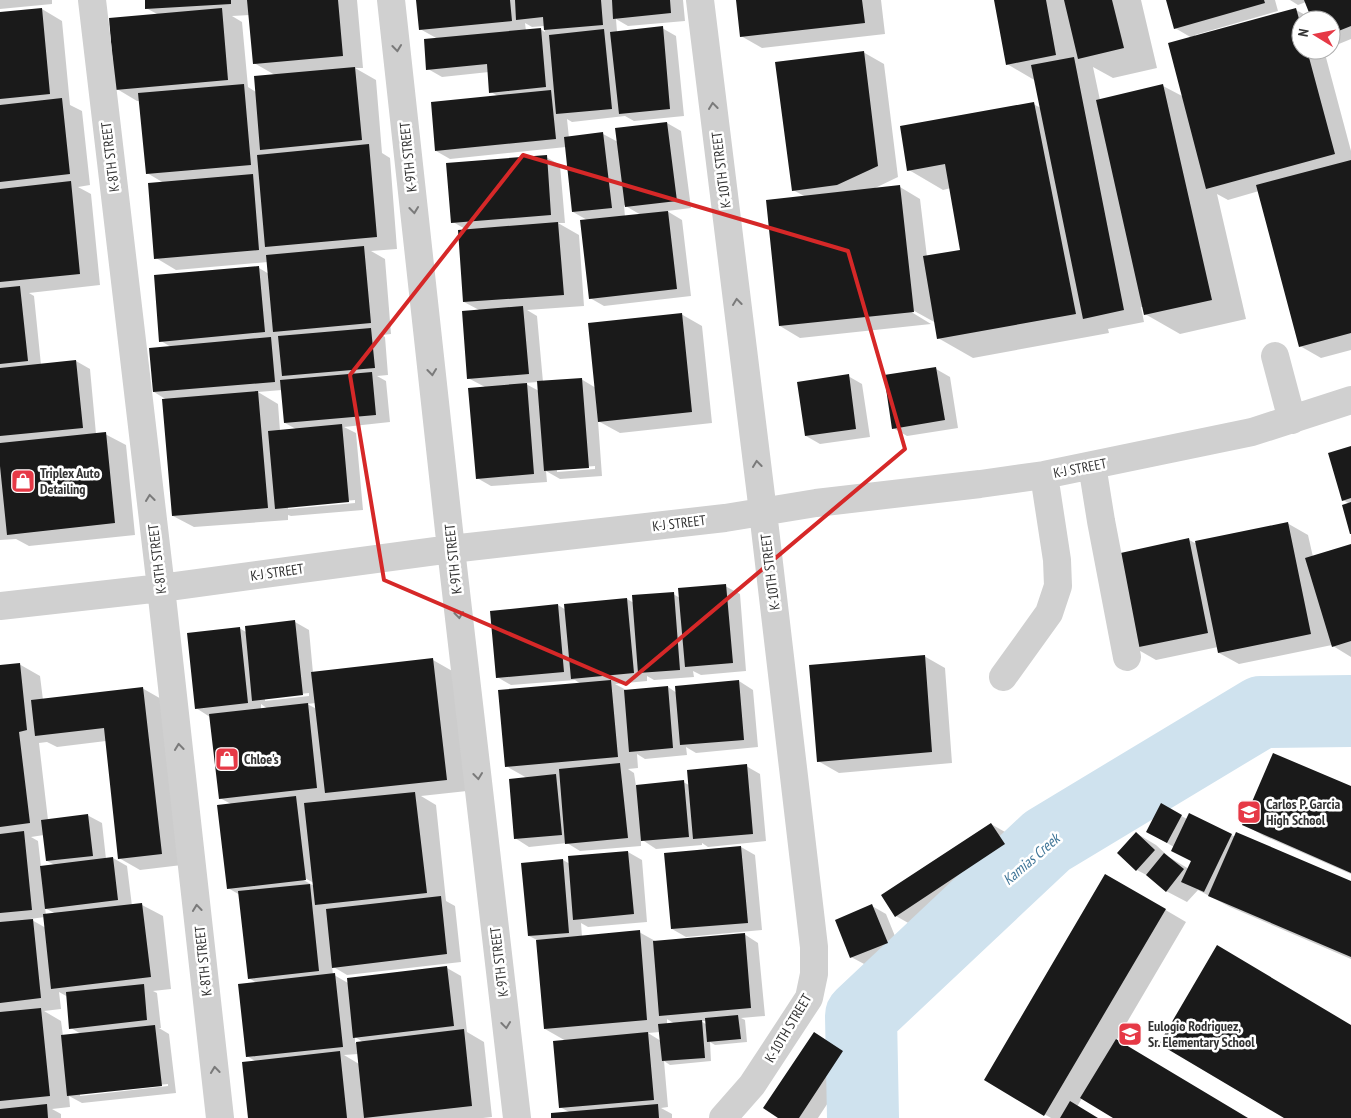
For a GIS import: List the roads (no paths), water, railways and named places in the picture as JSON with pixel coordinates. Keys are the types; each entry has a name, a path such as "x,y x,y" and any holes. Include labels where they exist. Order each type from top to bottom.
{"street":[{"name":"K-8TH STREET","path":"92,0 161,588 220,1118"},
{"name":"K-9TH STREET","path":"391,0 451,549 517,1118"},
{"name":"K-10TH STREET","path":"700,0 814,947 814,974 809,998 752,1085 723,1118"},
{"path":"1275,356 1292,420"},
{"name":"K-J STREET","path":"0,606 161,588 451,549 725,518 816,504 1044,475 1252,432 1351,400"},
{"path":"1092,465 1127,657"},
{"path":"1003,677 1049,613 1058,586 1057,560 1044,475"}],"waterway":[{"name":"Kamias Creek","path":"863,1118 861,1016 1047,841 1261,712 1351,711"}],"place":[{"name":"Triplex Auto Detailing","path":"23,481"},
{"name":"Chloe's","path":"227,759"},
{"name":"Carlos P. Garcia High School","path":"1249,812"},
{"name":"Eulogio Rodriguez, Sr. Elementary School","path":"1130,1034"}]}
